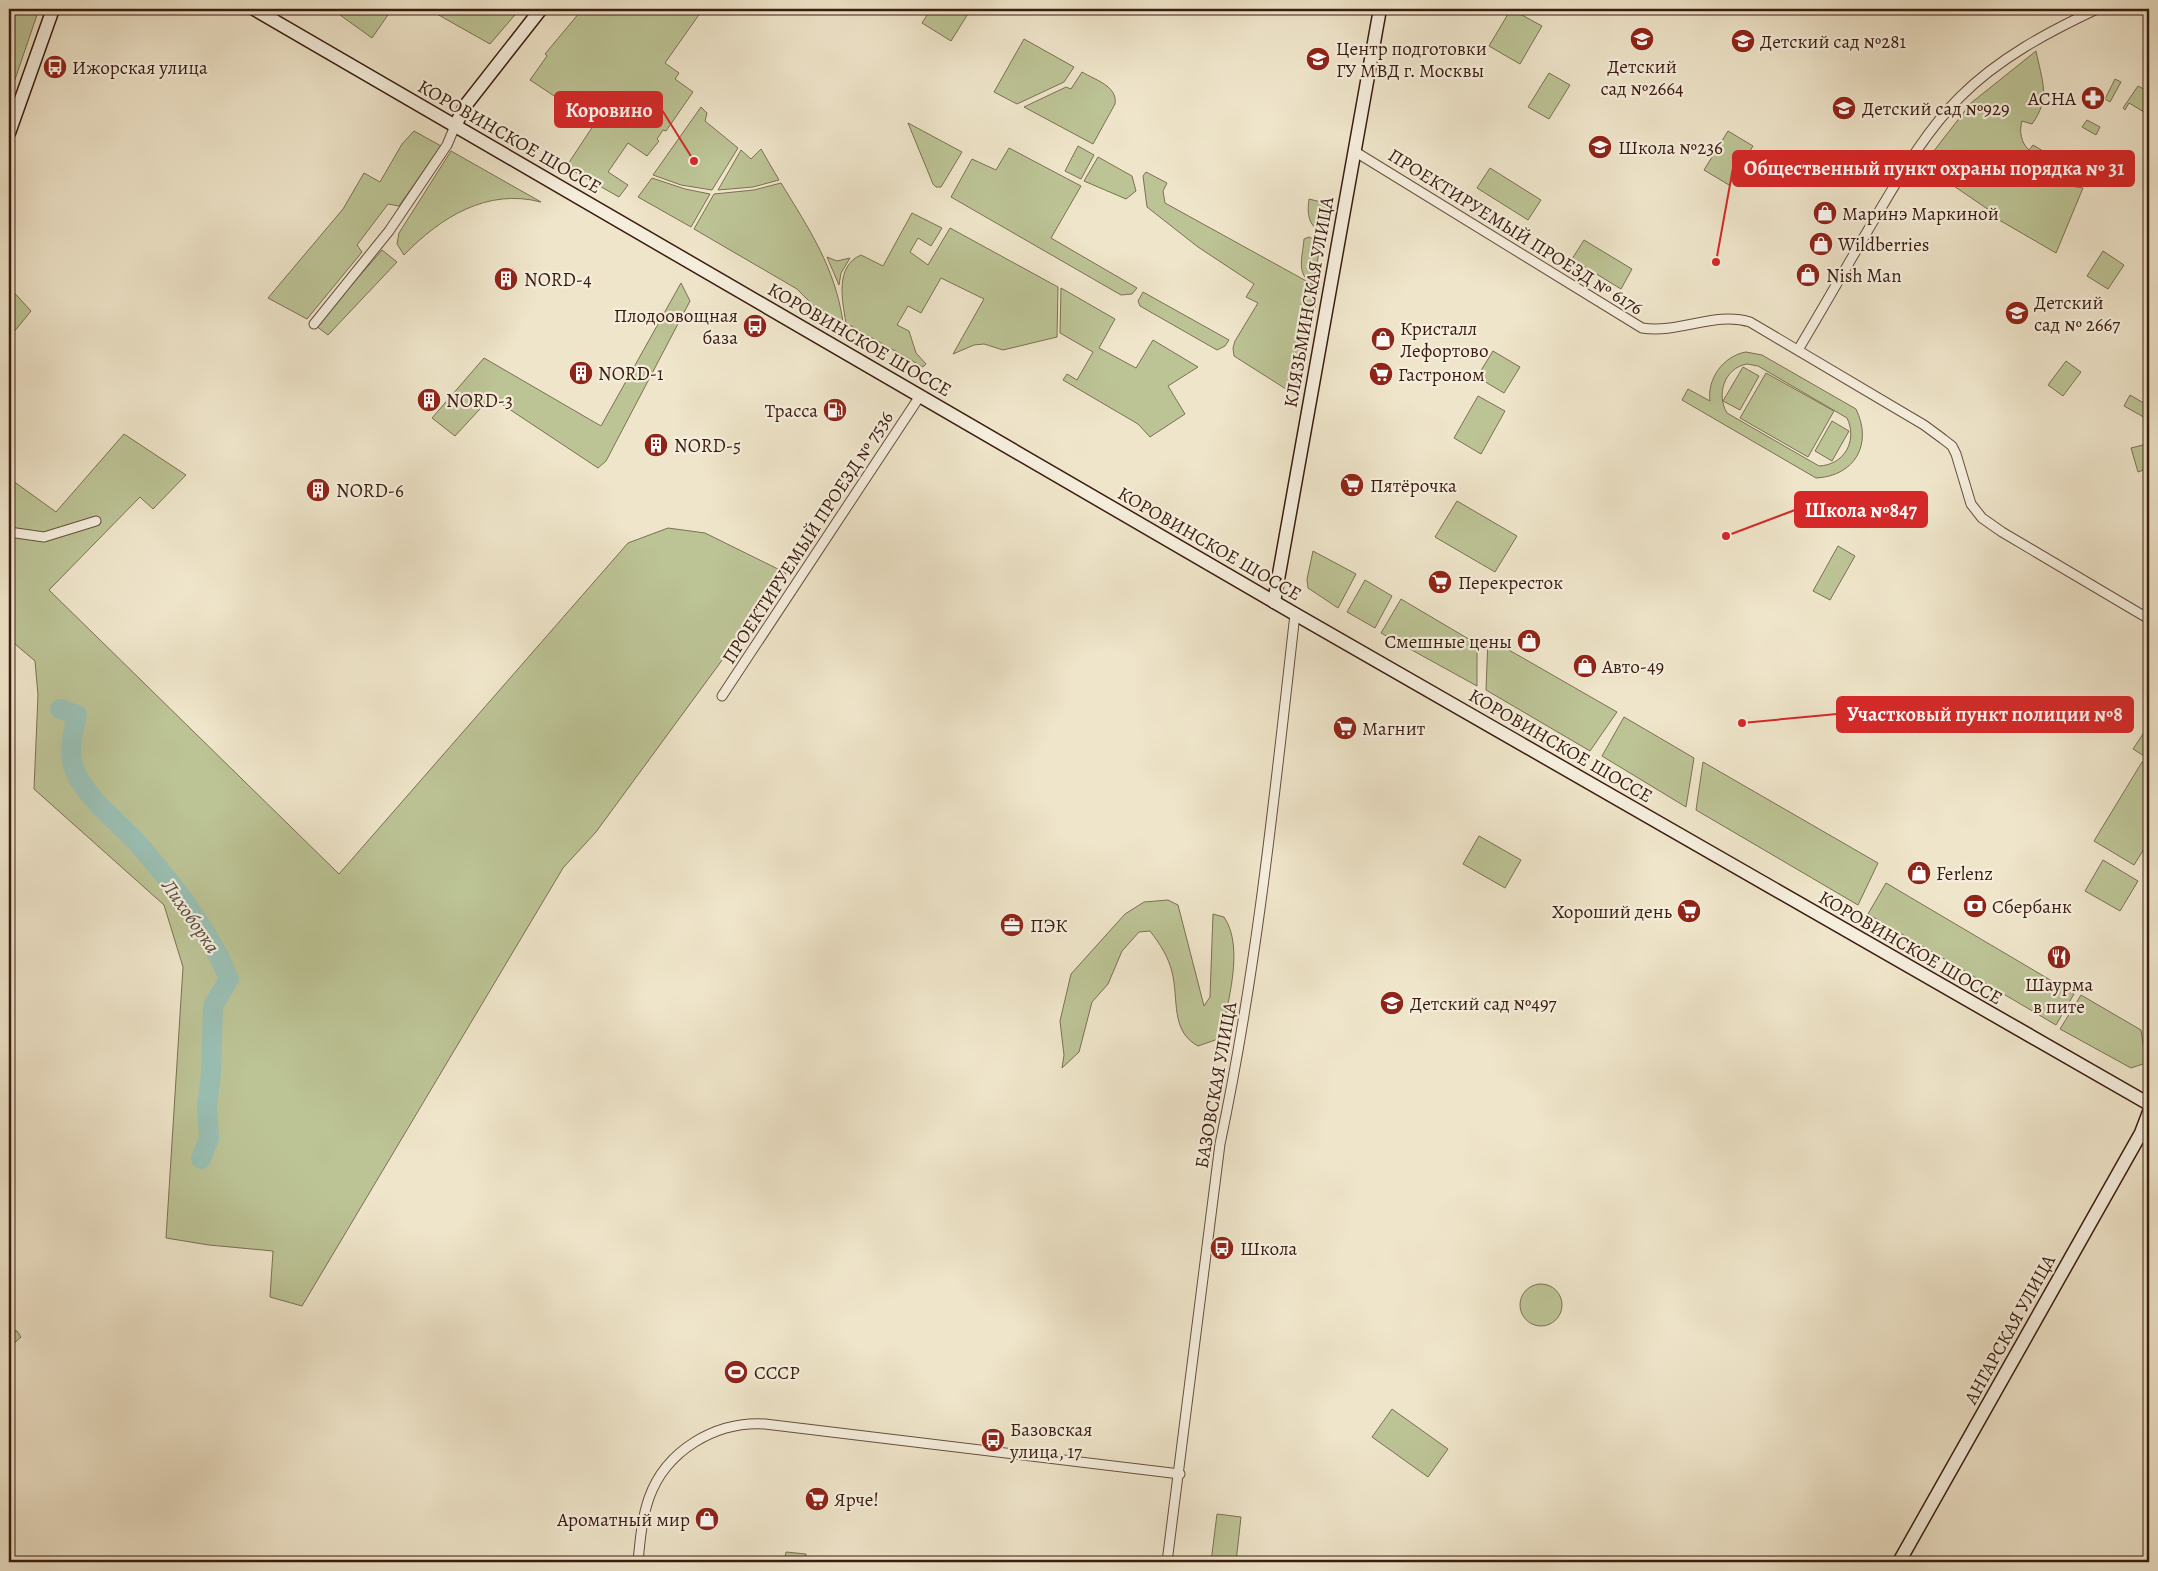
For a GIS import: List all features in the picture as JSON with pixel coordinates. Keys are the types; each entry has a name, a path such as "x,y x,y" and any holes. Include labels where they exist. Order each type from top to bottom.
{"main road":[{"path":"9,133 53,9"},
{"name":"КОРОВИНСКОЕ ШОССЕ","path":"254,9 1274,602 2149,1104"},
{"path":"456,126 465,106 541,9"},
{"name":"КЛЯЗЬМИНСКАЯ УЛИЦА","path":"1274,602 1380,9"},
{"name":"АНГАРСКАЯ УЛИЦА","path":"1899,1562 2141,1132 2149,1112"}],"street":[{"path":"1798,350 1905,167 1942,117 1975,83 2014,54 2064,25 2097,9"},
{"path":"314,324 389,231 446,145 456,126"},
{"name":"ПРОЕКТИРУЕМЫЙ ПРОЕЗД № 6176","path":"1354,151 1642,328 1669,330 1731,318 1741,319 1750,322 1798,350 1924,425 1952,446 1971,504 1982,518 2002,532 2149,619"},
{"name":"ПРОЕКТИРУЕМЫЙ ПРОЕЗД № 7536","path":"722,696 920,396"},
{"path":"9,532 44,537 96,521"},
{"name":"БАЗОВСКАЯ УЛИЦА","path":"1167,1562 1180,1474 1220,1144 1235,1075 1258,924 1295,614"},
{"path":"638,1562 642,1522 657,1480 670,1463 690,1444 712,1432 733,1426 765,1424 1180,1474"}],"green space":[{"path":"9,9 39,9 9,97"},
{"path":"342,9 392,9 372,38 340,15"},
{"path":"428,9 520,9 490,44"},
{"path":"576,9 703,9 665,63 679,73 675,79 693,92 666,131 663,130 657,139 659,141 647,156 628,143 608,172 628,185 619,197 566,167 595,123 530,80 547,56 545,54 580,12"},
{"path":"931,9 971,9 951,41 922,23"},
{"path":"1511,9 1542,26 1520,64 1489,46"},
{"path":"1024,39 1074,67 1064,82 1017,104 994,92"},
{"path":"2036,51 2042,80 2043,97 2038,115 2032,124 2022,121 2022,140 2029,150 2033,145 2043,151 2052,151 2057,184 2083,188 2056,253 1994,217 1989,210 1923,165 1971,103"},
{"path":"1082,72 1104,84 1113,93 1115,98 1115,104 1093,144 1024,107 1066,87 1071,89"},
{"path":"1549,73 1570,85 1549,119 1528,107"},
{"path":"2115,79 2121,82 2110,102 2105,99"},
{"path":"2138,86 2149,92 2149,115 2129,103 2125,110 2123,108"},
{"path":"701,107 707,113 705,121 738,148 712,190 681,185 653,175"},
{"path":"2087,120 2100,127 2096,135 2082,127"},
{"path":"908,123 962,152 941,187 936,187 933,184"},
{"path":"414,131 441,146 399,206 388,204 357,245 362,252 307,319 268,298 343,209 364,173 380,182 402,144"},
{"path":"1728,131 1753,146 1729,185 1704,170"},
{"path":"1078,146 1094,155 1081,179 1065,171"},
{"path":"1009,148 1081,186 1051,238 1137,288 1132,294 1121,295 951,197 972,159 996,170"},
{"path":"761,149 779,180 753,187 718,190 741,150 751,159"},
{"path":"451,151 541,202 502,199 466,209 433,229 404,255 397,244 399,233"},
{"path":"1098,157 1132,176 1136,191 1126,199 1084,181"},
{"path":"1490,168 1541,200 1528,220 1477,188"},
{"path":"1146,172 1167,183 1163,191 1165,203 1319,288 1297,396 1234,356 1233,348 1235,341 1258,303 1246,297 1254,284 1198,247 1147,207 1143,176"},
{"path":"652,178 685,189 710,194 691,227 638,197"},
{"path":"781,183 811,233 827,266 834,284 843,322 813,305 797,289 694,229 714,194 754,190"},
{"path":"1309,199 1329,204 1323,233 1311,223 1308,210"},
{"path":"912,213 942,228 931,246 918,238 910,252 928,265 950,228 1058,287 1057,337 1003,350 984,344 974,345 953,354 984,299 941,278 921,313 908,306 897,325 909,331 916,353 926,364 923,367 846,323 842,284 847,267 861,255 883,266"},
{"path":"1309,237 1321,243 1313,283 1307,280 1301,264 1304,239"},
{"path":"1584,240 1632,269 1621,289 1572,259"},
{"path":"382,250 397,262 328,335 316,326"},
{"path":"2103,251 2124,265 2108,289 2087,276"},
{"path":"827,257 837,261 850,258 841,273 839,285"},
{"path":"681,283 690,301 606,461 598,468 491,397 455,436 432,418 484,358 601,426"},
{"path":"9,287 31,311 9,338"},
{"path":"1061,288 1115,319 1099,348 1136,368 1153,340 1198,367 1168,386 1185,414 1150,437 1138,424 1063,380 1067,374 1077,380 1093,352 1060,333"},
{"path":"1143,292 1229,340 1225,346 1217,350 1140,306 1138,301"},
{"path":"1493,351 1520,367 1504,393 1477,377"},
{"path":"1746,352 1762,355 1856,409 1861,422 1861,446 1857,456 1850,465 1830,476 1816,478 1682,400 1688,389 1710,401 1711,385 1718,370 1730,358","holes":["1747,364 1758,366 1847,418 1851,435 1850,443 1842,456 1828,465 1819,466 1727,413 1722,398 1724,383 1733,371 1739,367"]},
{"path":"2066,361 2081,372 2063,396 2048,385"},
{"path":"1743,367 1759,376 1740,410 1723,401"},
{"path":"1766,373 1834,411 1808,457 1740,418"},
{"path":"2130,395 2149,406 2149,420 2124,406"},
{"path":"1478,396 1505,411 1481,454 1454,438"},
{"path":"1832,421 1849,431 1832,461 1815,451"},
{"path":"124,434 186,475 153,509 140,497 49,590 339,874 628,543 668,528 705,533 786,573 596,832 563,868 302,1306 270,1297 273,1251 209,1245 166,1238 183,967 164,905 34,789 38,695 35,661 15,644 9,650 9,478 56,512"},
{"path":"2143,445 2149,450 2149,468 2138,472 2131,448"},
{"path":"1457,501 1517,536 1495,572 1435,537"},
{"path":"1838,546 1855,556 1830,600 1813,591"},
{"path":"1313,551 1356,574 1338,608 1308,588 1307,579"},
{"path":"1365,580 1392,596 1375,628 1347,612"},
{"path":"1401,599 1477,644 1477,686 1381,633"},
{"path":"1488,638 1617,712 1590,751 1486,690"},
{"path":"1624,717 1694,758 1686,807 1602,756"},
{"path":"2145,731 2149,734 2149,759 2133,749"},
{"path":"1703,762 1878,863 1858,905 1696,810"},
{"path":"2142,762 2149,766 2149,841 2134,865 2094,841"},
{"path":"1479,836 1521,860 1505,888 1463,864"},
{"path":"2103,860 2138,881 2120,911 2085,891"},
{"path":"1886,883 2074,994 2056,1025 1868,914"},
{"path":"1168,900 1178,905 1204,1006 1210,997 1213,914 1224,917 1230,930 1233,944 1233,976 1221,1038 1198,1046 1189,1040 1179,1023 1174,982 1168,961 1150,931 1139,932 1122,951 1108,984 1092,1002 1079,1052 1062,1068 1064,1055 1060,1021 1071,974 1125,914 1144,902"},
{"path":"2081,995 2141,1030 2146,1063 2131,1068 2060,1029"},
{"path":"1541,1284 1556,1290 1562,1305 1556,1320 1541,1326 1526,1320 1520,1305 1526,1290"},
{"path":"9,1330 17,1331 21,1337 9,1348"},
{"path":"1392,1409 1448,1449 1428,1477 1372,1437"},
{"path":"1217,1514 1241,1517 1236,1562 1211,1562"},
{"path":"786,1552 806,1554 805,1562 784,1562"}],"waterway":[{"name":"Лихоборка","path":"60,709 77,715 71,757 81,782 96,802 132,837 178,892 202,926 229,979 213,1006 211,1074 207,1106 209,1138 201,1159"}],"place":[{"name":"Детский сад №2664","path":"1642,39"},
{"name":"Детский сад №281","path":"1743,41"},
{"name":"Центр подготовки ГУ МВД г. Москвы","path":"1318,59"},
{"name":"Ижорская улица","path":"55,67"},
{"name":"АСНА","path":"2093,98"},
{"name":"Детский сад №929","path":"1844,108"},
{"name":"Школа №236","path":"1600,147"},
{"name":"Коровино","path":"694,161"},
{"name":"Маринэ Маркиной","path":"1825,213"},
{"name":"Wildberries","path":"1821,244"},
{"name":"Общественный пункт охраны порядка № 31","path":"1716,262"},
{"name":"Nish Man","path":"1808,275"},
{"name":"NORD-4","path":"506,279"},
{"name":"Детский сад № 2667","path":"2017,313"},
{"name":"Плодоовощная база","path":"755,326"},
{"name":"Кристалл Лефортово","path":"1383,339"},
{"name":"NORD-1","path":"581,373"},
{"name":"Гастроном","path":"1381,374"},
{"name":"NORD-3","path":"429,400"},
{"name":"Трасса","path":"835,410"},
{"name":"NORD-5","path":"656,445"},
{"name":"Пятёрочка","path":"1352,485"},
{"name":"NORD-6","path":"318,490"},
{"name":"Школа №847","path":"1726,536"},
{"name":"Перекресток","path":"1440,582"},
{"name":"Смешные цены","path":"1529,641"},
{"name":"Авто-49","path":"1585,666"},
{"name":"Участковый пункт полиции №8","path":"1742,723"},
{"name":"Магнит","path":"1345,728"},
{"name":"Ferlenz","path":"1919,873"},
{"name":"Сбербанк","path":"1975,906"},
{"name":"Хороший день","path":"1689,911"},
{"name":"ПЭК","path":"1012,925"},
{"name":"Шаурма в пите","path":"2059,957"},
{"name":"Детский сад №497","path":"1392,1003"},
{"name":"Школа","path":"1222,1248"},
{"name":"СССР","path":"736,1372"},
{"name":"Базовская улица, 17","path":"993,1440"},
{"name":"Ярче!","path":"817,1499"},
{"name":"Ароматный мир","path":"707,1519"}]}
